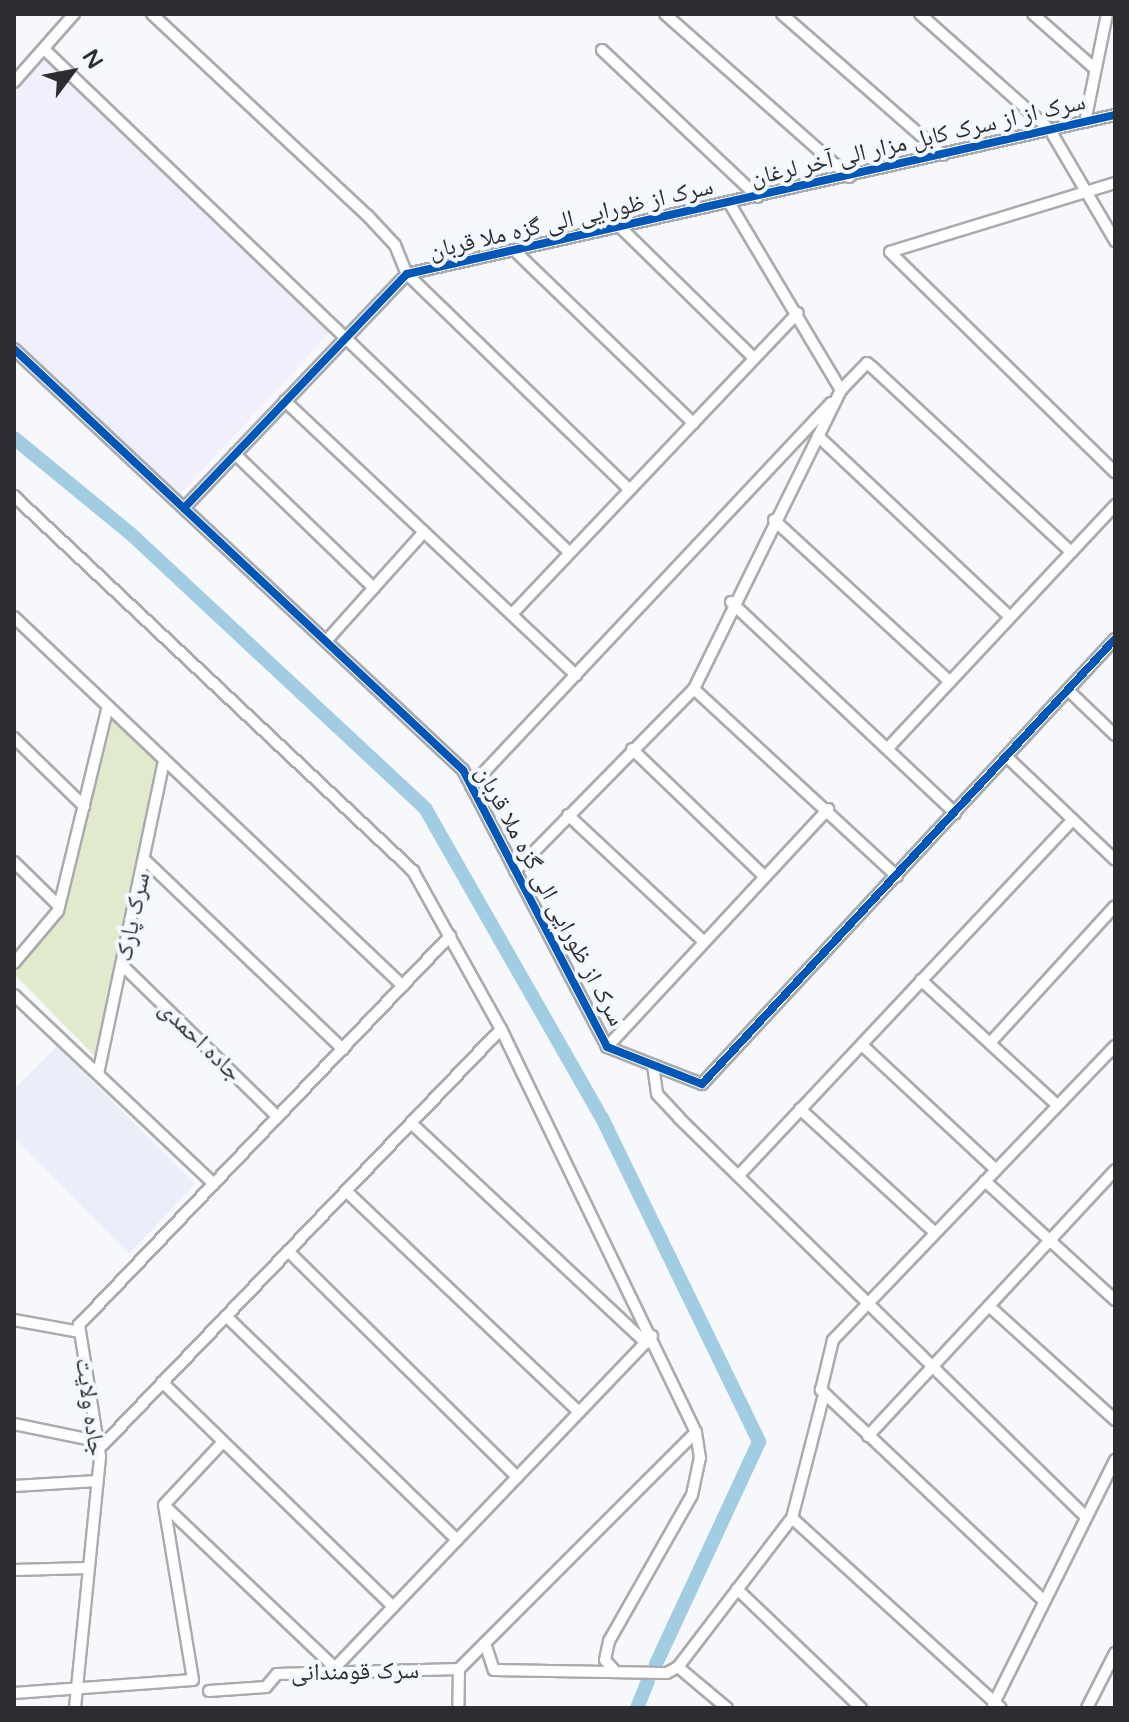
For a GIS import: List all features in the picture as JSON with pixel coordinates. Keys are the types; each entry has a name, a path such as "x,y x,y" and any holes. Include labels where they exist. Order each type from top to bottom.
{"street":[{"path":"14,82 74,14"},
{"path":"152,14 367,215 395,245 407,274 630,490"},
{"path":"665,14 849,177"},
{"path":"782,14 943,155"},
{"path":"920,14 1050,130 1115,241"},
{"path":"1033,14 1093,67"},
{"path":"1085,122 1093,67 1107,14"},
{"path":"44,49 570,553"},
{"path":"602,50 758,197"},
{"name":"سرک از از سرک کابل مزار الی آخر لرغان","path":"730,204 1115,115"},
{"path":"1115,183 1086,189 893,250 890,257 1115,472"},
{"name":"سرک از ظورایی الی گزه ملا قربان","path":"184,508 407,274 730,204 798,313 839,393"},
{"path":"619,226 754,358"},
{"path":"515,251 693,423"},
{"path":"512,614 798,313"},
{"name":"سرک از ظورایی الی گزه ملا قربان","path":"14,349 327,640 471,786 607,1047 702,1084 1115,639"},
{"path":"471,786 867,363 1071,552"},
{"path":"515,871 694,689 731,602 839,393"},
{"path":"285,401 576,675"},
{"path":"818,436 1010,617"},
{"path":"235,454 374,588"},
{"path":"14,496 413,871 501,1029 696,1432 700,1458 692,1495 609,1641 605,1660 614,1670"},
{"path":"888,748 1115,505"},
{"path":"774,520 950,682"},
{"path":"327,640 424,532"},
{"path":"731,602 955,813"},
{"path":"14,617 403,986"},
{"path":"694,689 828,809 897,876"},
{"path":"1068,690 1115,735"},
{"path":"14,963 59,906 108,706"},
{"path":"14,738 84,806"},
{"path":"632,749 764,876"},
{"path":"1007,757 1115,860"},
{"name":"سرک پارک","path":"98,1074 164,760"},
{"path":"607,1047 828,809"},
{"path":"568,815 704,942"},
{"path":"740,1174 1073,820"},
{"path":"145,860 343,1049"},
{"path":"14,862 59,906"},
{"path":"990,1043 1115,906"},
{"name":"جاده ولایت","path":"75,1708 98,1445 80,1332 277,1116 450,936"},
{"name":"جاده احمدی","path":"122,965 277,1116"},
{"path":"921,980 1056,1104"},
{"path":"14,995 214,1184"},
{"path":"14,1424 98,1445 501,1029"},
{"path":"862,1045 996,1170"},
{"path":"678,1667 792,1518 823,1398 833,1340 1110,1048 1115,1059"},
{"path":"653,1065 657,1094 868,1303 928,1369 1085,1516"},
{"path":"800,1109 934,1232"},
{"path":"411,1123 649,1339"},
{"path":"868,1436 1050,1240 1111,1182 1115,1170"},
{"path":"985,1181 1115,1300"},
{"path":"346,1191 579,1412"},
{"path":"288,1251 517,1477"},
{"path":"989,1306 1115,1420"},
{"path":"226,1316 457,1540"},
{"path":"14,1320 80,1332"},
{"path":"164,1505 331,1671 649,1339"},
{"path":"162,1382 393,1607"},
{"path":"823,1398 868,1436 1043,1600"},
{"path":"458,1708 459,1669 696,1432"},
{"path":"164,1505 223,1442"},
{"path":"792,1518 996,1706 1043,1600 1115,1460"},
{"path":"14,1486 97,1481"},
{"path":"14,1693 77,1684 193,1680 164,1505"},
{"path":"14,1570 88,1568"},
{"path":"737,1589 861,1708"},
{"path":"485,1643 494,1670 678,1667 727,1708"},
{"path":"1087,1708 1115,1653"},
{"name":"سرک قومندانی","path":"209,1691 266,1687 277,1674 459,1669"}],"shaded area":[{"path":"44,60 333,329 180,494 14,340 14,94"},
{"path":"57,1046 195,1184 129,1254 14,1137 14,1089"}],"green space":[{"path":"110,715 160,759 95,1056 14,974 61,915"}],"waterway":[{"path":"14,438 131,534 425,808 602,1118 759,1442 656,1664"},
{"path":"637,1708 648,1681"}],"cycle path":[{"path":"184,508 407,274 1115,115"},
{"path":"14,349 463,770 607,1047 702,1084 1115,639"}]}
